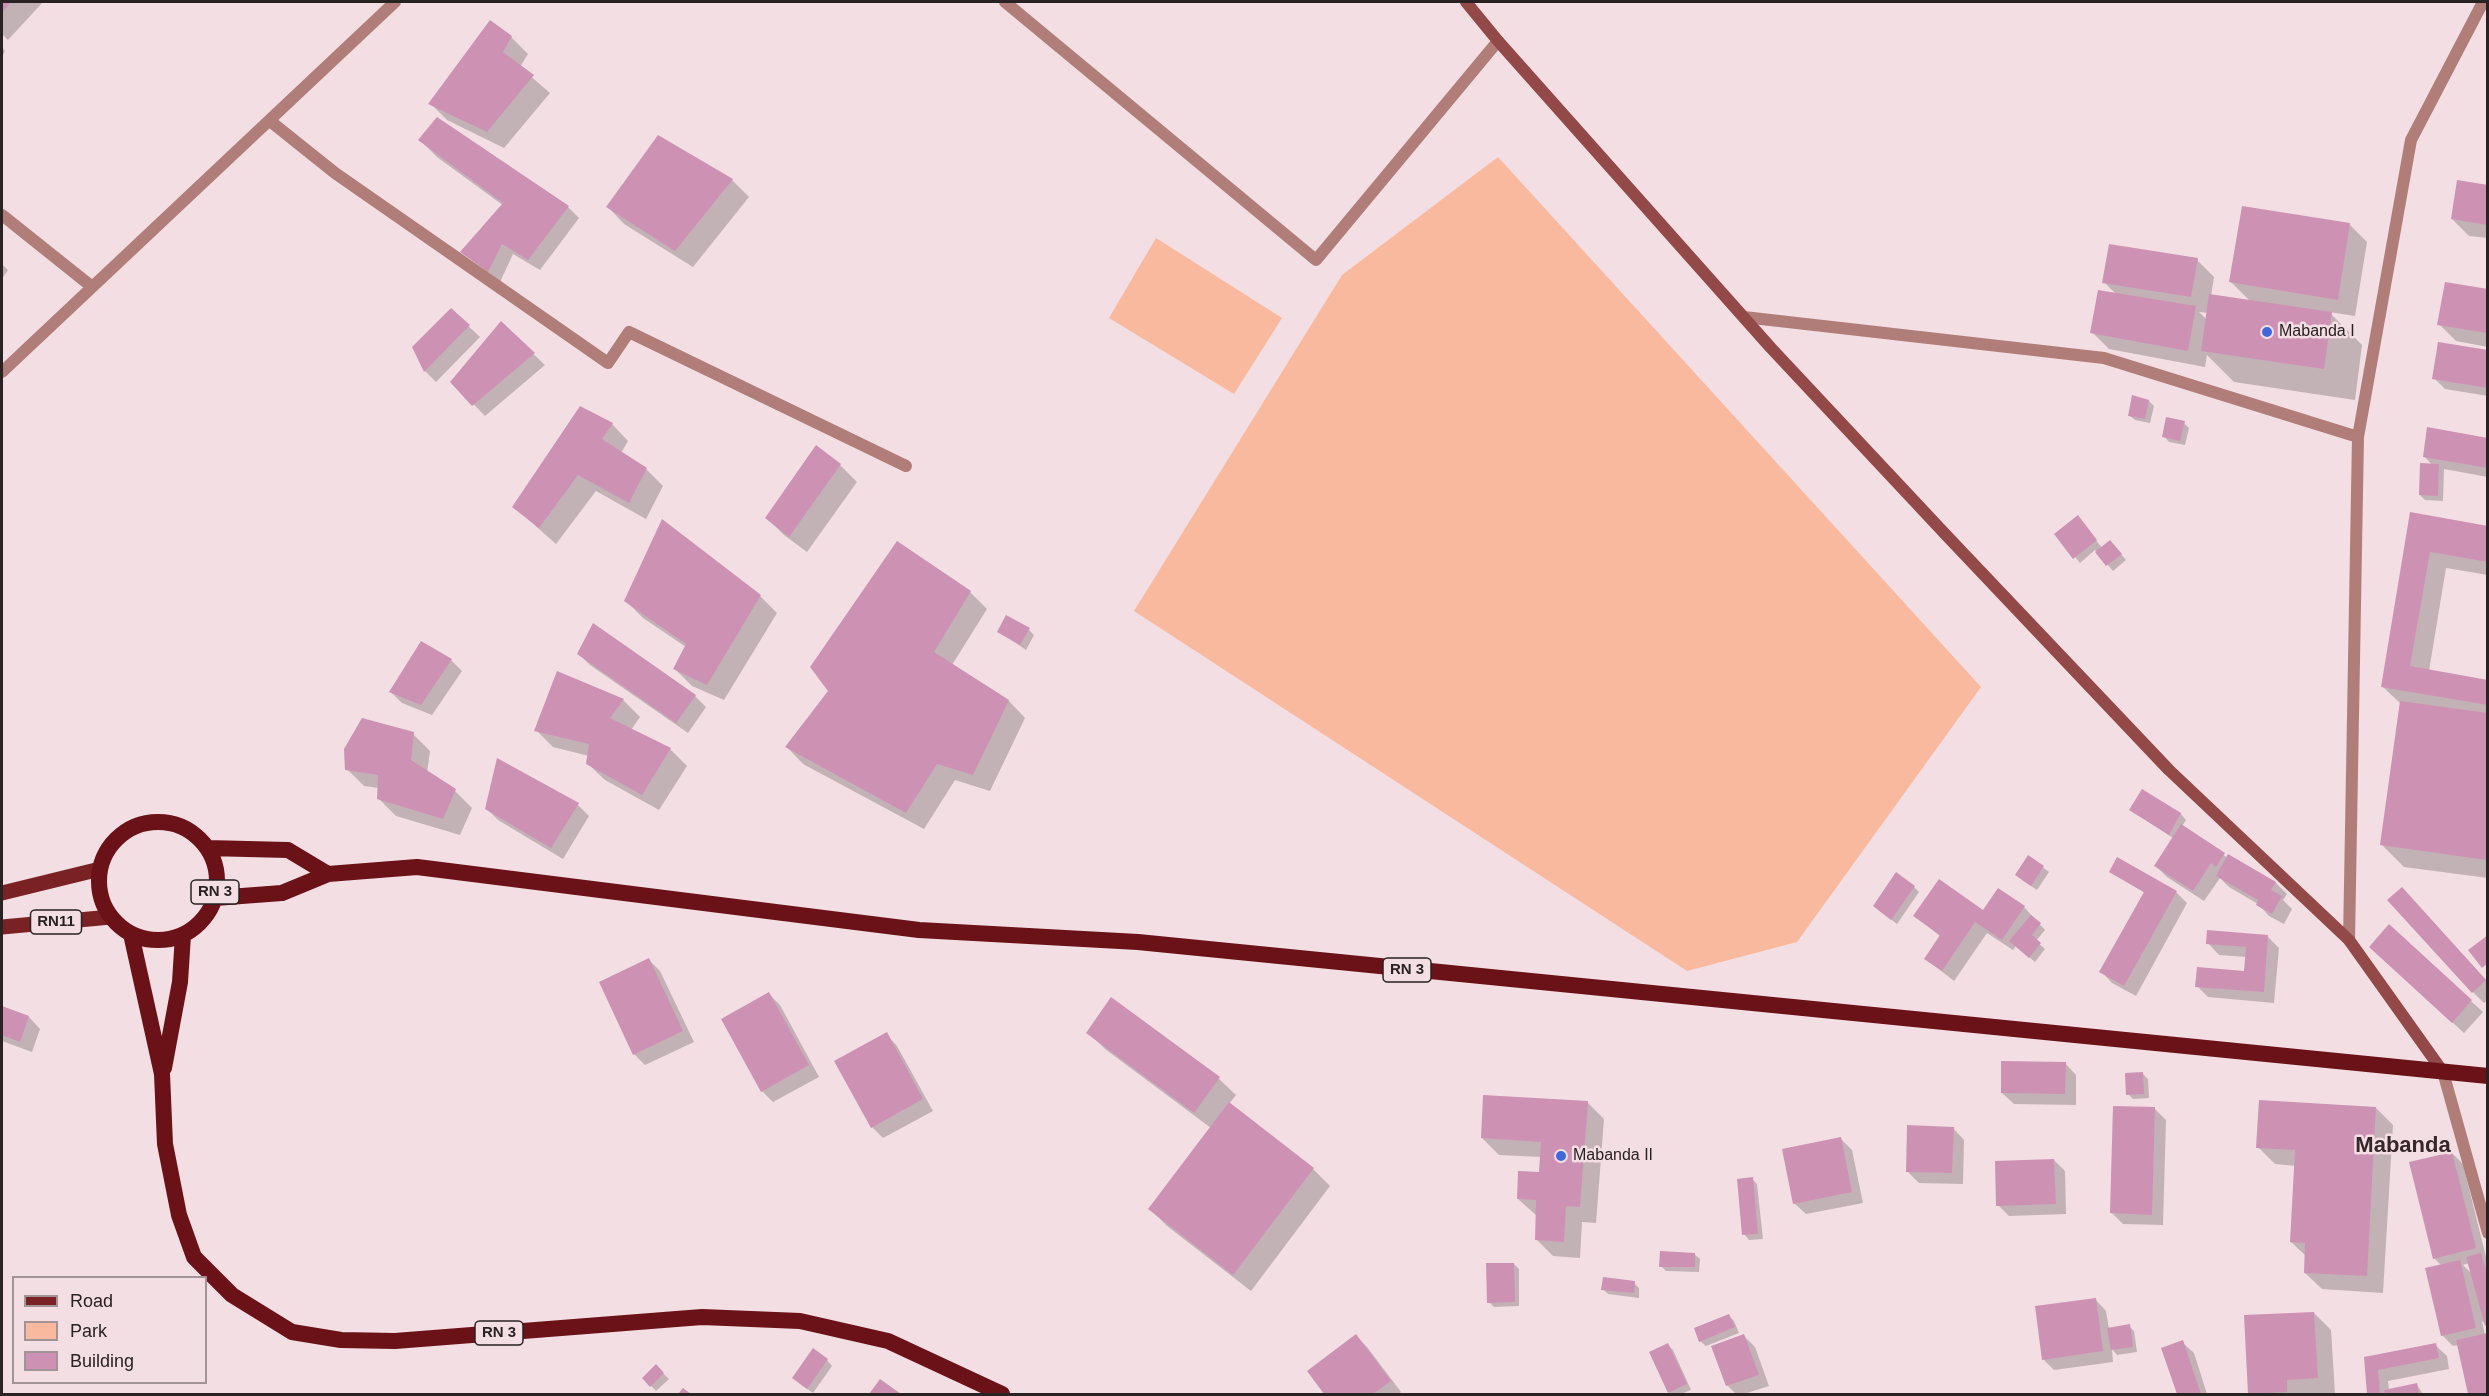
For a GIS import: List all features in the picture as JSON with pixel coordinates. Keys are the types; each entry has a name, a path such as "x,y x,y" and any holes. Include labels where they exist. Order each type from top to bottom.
{"highway":[{"path":"183,935 152,940 131,934 111,917 100,895 100,869 107,851 120,835 137,825 156,821 176,824 193,833 207,848 288,850 328,874"},
{"name":"RN 3","path":"162,1074 180,982 183,935 200,923 215,898 216,872 207,848"},
{"name":"RN 3","path":"215,898 282,893 328,874 417,867 919,930 1138,942 2487,1076"},
{"name":"RN 3","path":"131,934 162,1074 165,1144 179,1215 195,1257 232,1295 292,1332 341,1340 395,1341 702,1317 800,1321 888,1341 1002,1395"}],"main road":[{"path":"1466,2 1498,41 1744,317 1939,528 2169,770 2349,940 2443,1072"},
{"name":"RN11","path":"2,893 100,869"},
{"name":"RN11","path":"2,927 111,917"}],"street":[{"path":"2,372 395,2"},
{"path":"1005,2 1316,260 1498,41"},
{"path":"2349,940 2358,437 2411,140 2483,2"},
{"path":"270,121 335,172 608,363 629,332 906,466"},
{"path":"2,215 91,286"},
{"path":"1744,317 2104,358 2358,437"},
{"path":"2443,1072 2487,1233"}],"green space":[{"path":"1498,157 1981,687 1797,942 1687,971 1134,611 1342,275"},
{"path":"1156,238 1282,318 1234,394 1109,318"}],"building":[{"path":"2,2 11,2 2,13"},
{"path":"490,20 512,36 503,52 534,75 487,132 428,104"},
{"path":"437,117 569,206 528,260 502,244 488,272 460,252 503,203 418,140"},
{"path":"658,135 733,179 675,251 606,207"},
{"path":"2457,180 2488,185 2488,225 2451,219"},
{"path":"2242,206 2350,223 2338,300 2229,282"},
{"path":"2109,244 2198,258 2191,297 2102,283"},
{"path":"2445,282 2488,289 2488,333 2437,325"},
{"path":"2098,290 2196,306 2188,351 2090,333"},
{"name":"Mabanda I","path":"2209,294 2332,312 2324,369 2201,351"},
{"path":"451,308 470,325 424,372 412,347"},
{"path":"501,321 535,353 472,406 450,382"},
{"path":"2438,342 2488,350 2488,388 2432,379"},
{"path":"2132,395 2149,400 2145,419 2128,416"},
{"path":"580,406 613,423 602,439 647,468 629,503 578,475 539,528 512,507"},
{"path":"2166,417 2185,421 2180,441 2162,437"},
{"path":"2427,427 2488,438 2488,468 2423,457"},
{"path":"816,445 841,464 789,537 765,518"},
{"path":"2420,463 2439,464 2438,496 2419,495"},
{"path":"2410,512 2488,526 2488,562 2430,552 2410,666 2488,680 2488,705 2381,687"},
{"path":"2078,515 2097,540 2073,559 2054,534"},
{"path":"662,519 761,595 707,685 673,669 686,644 624,601"},
{"path":"2110,540 2122,554 2106,566 2095,552"},
{"path":"897,541 971,591 934,652 1009,700 973,775 937,764 906,813 785,747 828,691 810,667"},
{"path":"1006,615 1030,628 1020,645 997,632"},
{"path":"593,623 696,695 676,723 577,654"},
{"path":"421,641 452,659 421,705 389,692"},
{"path":"557,671 624,699 610,718 671,748 642,795 586,764 589,744 534,731"},
{"path":"2400,701 2488,713 2487,860 2380,845"},
{"path":"362,718 414,732 411,760 456,789 443,819 377,799 378,775 345,770 344,749"},
{"path":"497,758 579,803 551,848 485,809"},
{"path":"2142,789 2181,813 2169,835 2129,810"},
{"path":"2181,824 2225,853 2216,867 2211,863 2193,891 2154,866"},
{"path":"2228,854 2276,882 2271,890 2282,896 2272,914 2256,905 2258,900 2216,876"},
{"path":"2028,855 2044,866 2031,886 2015,875"},
{"path":"2117,857 2177,891 2124,986 2099,972 2144,892 2109,872"},
{"path":"1896,872 1915,886 1891,920 1873,906"},
{"path":"1939,879 1983,910 1998,888 2025,906 2002,940 1975,922 1942,971 1924,959 1940,935 1913,916"},
{"path":"2402,887 2486,980 2472,993 2387,900"},
{"path":"2031,915 2041,923 2032,935 2041,943 2029,958 2009,941"},
{"path":"2389,924 2472,1000 2452,1023 2369,947"},
{"path":"2207,930 2268,935 2264,992 2195,987 2197,967 2244,971 2246,947 2206,944"},
{"path":"2488,935 2488,963 2482,968 2468,950"},
{"path":"649,958 683,1031 633,1055 599,982"},
{"path":"769,992 809,1065 761,1092 721,1019"},
{"path":"1111,997 1220,1077 1194,1113 1086,1033"},
{"path":"2,1006 29,1016 20,1042 2,1035"},
{"path":"887,1032 923,1099 871,1128 834,1061"},
{"path":"2001,1061 2066,1062 2065,1094 2001,1093"},
{"path":"2143,1072 2144,1094 2126,1095 2125,1073"},
{"name":"Mabanda II","path":"1483,1095 1588,1101 1580,1207 1566,1206 1564,1242 1535,1240 1536,1200 1517,1199 1518,1171 1539,1172 1541,1142 1481,1138"},
{"path":"2259,1100 2376,1107 2367,1276 2304,1273 2305,1243 2290,1242 2295,1150 2256,1148"},
{"path":"1229,1102 1314,1168 1233,1275 1148,1209"},
{"path":"2113,1106 2155,1107 2152,1215 2110,1213"},
{"path":"1907,1125 1954,1127 1952,1173 1906,1172"},
{"path":"1841,1137 1852,1192 1793,1204 1782,1149"},
{"path":"2452,1152 2476,1248 2433,1259 2409,1162"},
{"path":"2054,1159 2056,1204 1996,1206 1995,1161"},
{"path":"1753,1177 1758,1234 1742,1235 1737,1179"},
{"path":"1660,1251 1695,1253 1695,1267 1659,1267"},
{"path":"2481,1253 2488,1276 2488,1325 2485,1326 2466,1257"},
{"path":"2460,1260 2476,1328 2441,1336 2425,1268"},
{"path":"1486,1263 1514,1263 1515,1302 1487,1303"},
{"path":"1603,1277 1635,1281 1634,1293 1601,1290"},
{"path":"2096,1298 2103,1351 2042,1360 2035,1306"},
{"path":"2314,1312 2318,1378 2287,1380 2287,1392 2248,1394 2244,1315"},
{"path":"1729,1314 1735,1327 1699,1342 1694,1328"},
{"path":"2130,1324 2133,1347 2111,1350 2107,1328"},
{"path":"2488,1333 2488,1394 2468,1394 2456,1340"},
{"path":"1356,1334 1391,1381 1373,1394 1324,1394 1307,1371"},
{"path":"1744,1334 1759,1375 1726,1386 1711,1346"},
{"path":"2183,1340 2201,1394 2177,1394 2161,1348"},
{"path":"1668,1343 1687,1384 1668,1393 1649,1352"},
{"path":"2436,1343 2439,1358 2378,1370 2380,1394 2367,1394 2364,1357"},
{"path":"813,1348 828,1359 807,1389 792,1378"},
{"path":"656,1364 664,1373 650,1387 642,1378"},
{"path":"880,1379 901,1394 869,1394"},
{"path":"2417,1383 2419,1394 2385,1394 2384,1390"},
{"path":"683,1388 691,1394 678,1394"}],"place":[{"name":"Mabanda I","path":"2267,332"},
{"name":"Mabanda II","path":"1561,1156"}],"district":[{"name":"Mabanda","path":"2403,1146"}]}
